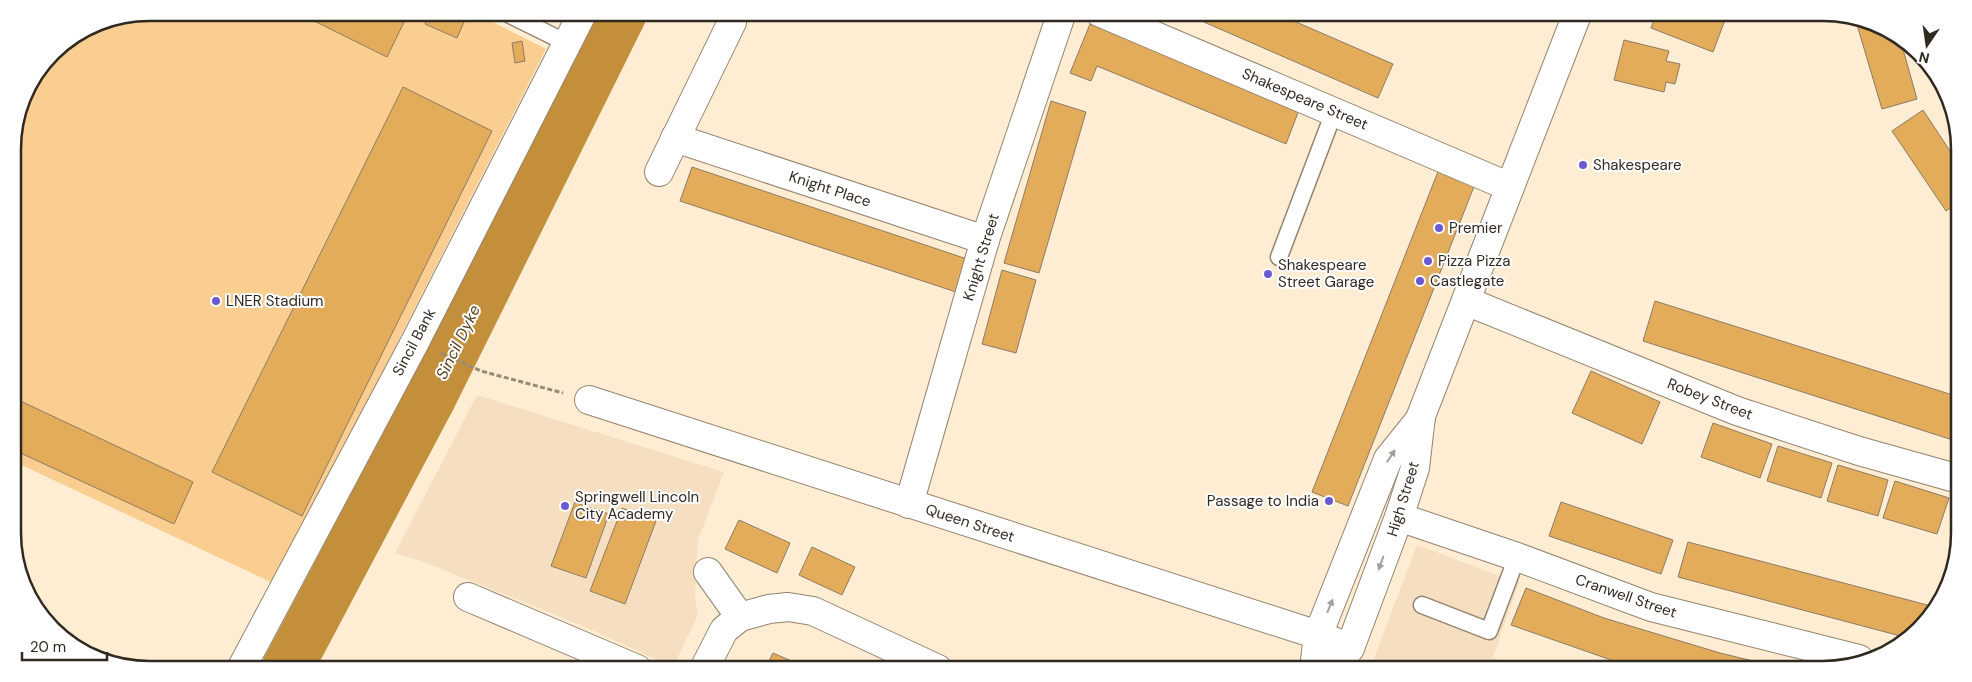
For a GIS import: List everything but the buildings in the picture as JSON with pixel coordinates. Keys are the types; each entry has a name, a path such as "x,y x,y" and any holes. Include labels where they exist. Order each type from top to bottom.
{"street":[{"name":"Knight Street","path":"909,504 984,240 1059,21"},
{"name":"Shakespeare Street","path":"1121,21 1510,187"},
{"path":"1422,416 1574,21"},
{"name":"Sincil Bank","path":"246,661 415,342 578,22"},
{"path":"659,172 732,22"},
{"name":"Knight Place","path":"675,138 984,240"},
{"name":"Robey Street","path":"1466,301 1737,411 1859,451 1951,477"},
{"name":"Queen Street","path":"589,400 1318,635 1342,659"},
{"name":"High Street","path":"1342,659 1399,517 1415,468 1422,416"},
{"name":"High Street","path":"1315,660 1318,635 1388,459 1422,416"},
{"name":"Cranwell Street","path":"1399,517 1517,557 1651,608 1851,657"},
{"path":"708,572 740,616"},
{"path":"468,597 617,661"},
{"path":"708,661 724,630 740,616 769,609 788,607 813,612 919,661"}],"lane":[{"path":"523,22 567,43"},
{"path":"1279,258 1334,112"},
{"path":"1422,605 1489,631 1517,557"}],"path":[{"path":"436,350 481,371 589,400"}],"shaded area":[{"name":"LNER Stadium","path":"141,22 492,22 546,49 275,584 21,465 22,132 28,108 38,85 65,53 93,34 124,24"},
{"name":"Springwell Lincoln City Academy","path":"477,395 724,472 698,540 695,599 698,615 676,661 659,661 585,627 422,561 395,553"},
{"path":"1417,545 1519,583 1493,657 1500,660 1373,660"}],"waterway":[{"name":"Sincil Dyke","path":"291,661 432,395 617,22"}],"place":[{"name":"Shakespeare","path":"1583,165"},
{"name":"Premier","path":"1439,228"},
{"name":"Pizza Pizza","path":"1428,261"},
{"name":"Shakespeare Street Garage","path":"1268,274"},
{"name":"Castlegate","path":"1420,281"},
{"name":"LNER Stadium","path":"216,301"},
{"name":"Passage to India","path":"1329,501"},
{"name":"Springwell Lincoln City Academy","path":"565,506"}]}
